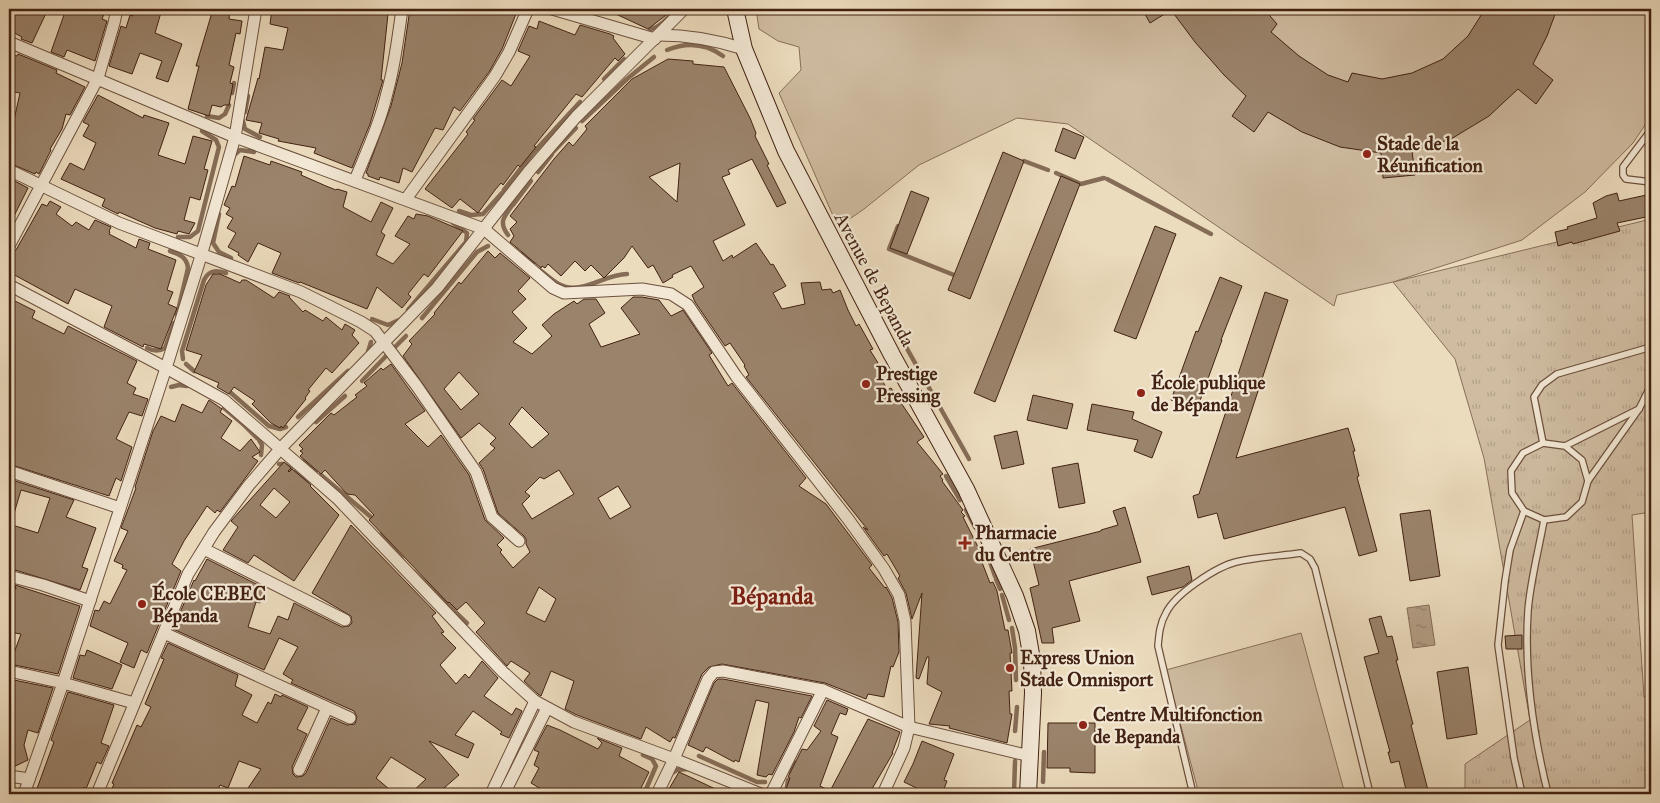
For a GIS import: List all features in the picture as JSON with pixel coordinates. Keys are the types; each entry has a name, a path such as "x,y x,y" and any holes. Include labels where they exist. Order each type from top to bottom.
{"main road":[{"name":"Avenue de Bepanda","path":"735,9 744,49 790,160 892,355 966,489 1015,596 1027,631 1032,660 1033,693 1028,794"}],"street":[{"path":"9,246 98,78 117,9"},
{"path":"24,794 90,601 201,256 235,137 256,9"},
{"path":"355,180 388,93 402,9"},
{"path":"406,199 495,76 509,52 528,9"},
{"path":"552,9 657,37 678,35 710,40 744,49"},
{"path":"97,794 188,574 214,532 249,485 281,448 437,288 530,170 576,117 684,9"},
{"path":"9,42 235,137 484,229 552,288 564,293 642,289 671,294 688,305 736,376 863,540 884,569 899,595 905,621 909,727 904,748 884,794"},
{"path":"9,170 119,223 201,256 301,292 375,331 385,342 476,472 492,517 519,542"},
{"path":"9,285 224,400 337,498 496,665 535,701 574,722 761,794"},
{"path":"9,471 120,508"},
{"path":"204,549 345,620"},
{"path":"9,576 90,601"},
{"path":"164,633 350,718"},
{"path":"9,671 63,683 134,703"},
{"path":"657,794 674,759 700,693 714,672 731,672 823,690 909,727 1030,756"},
{"path":"771,794 823,690"},
{"path":"491,794 535,701"},
{"path":"299,770 327,708"},
{"path":"504,794 547,708"},
{"path":"9,776 29,780"}],"lane":[{"path":"1651,130 1623,167 1623,175 1626,179 1651,182"},
{"path":"1543,443 1534,397 1542,385 1557,374 1651,347"},
{"path":"1588,480 1582,460 1565,446 1543,443 1523,453 1511,471 1512,493 1524,511 1544,520 1566,517 1582,502 1588,480 1639,409 1651,385"},
{"path":"1565,446 1639,409"},
{"path":"1522,794 1514,758 1498,645 1510,550 1524,511"},
{"path":"1544,520 1528,609 1526,656 1540,764 1548,794"},
{"path":"1193,794 1158,646 1159,630 1166,611 1179,596 1221,567 1236,562 1301,553 1310,559 1315,568 1370,794"}],"green space":[{"name":"Stade de la Réunification","path":"756,9 1651,9 1651,116 1633,143 1585,192 1522,240 1393,282 1337,295 1334,306 1068,124 1017,118 919,165 864,209 838,227 779,93 801,70 799,47 778,41 759,29"},
{"path":"1651,219 1651,512 1632,515 1644,697 1651,696 1651,794 1465,794 1465,764 1530,720 1484,458 1455,359 1393,282"},
{"path":"1301,633 1345,794 1199,794 1166,670"}],"water":[{"path":"1429,605 1435,645 1413,648 1407,608"}],"building":[{"path":"9,9 48,9 32,43 21,39 22,37 9,30"},
{"path":"66,9 106,9 102,19 107,21 95,61 67,50 64,57 51,52"},
{"path":"133,9 162,9 155,33 182,44 168,82 156,78 162,61 140,53 132,74 109,66 121,26 126,28 130,15 133,16"},
{"path":"213,9 230,9 229,19 242,21 240,34 236,33 229,65 234,67 230,83 233,84 229,105 221,107 212,105 209,116 188,109 199,66 196,66"},
{"path":"272,9 356,9 355,11 388,14 381,80 383,80 370,124 352,168 314,153 316,148 278,141 279,139 259,133 262,123 246,120 259,79 265,47 283,50 288,28 270,24"},
{"path":"410,9 516,9 514,14 516,14 502,49 489,72 460,111 454,107 443,130 435,128 412,172 403,168 399,183 380,177 379,180 368,176 366,173 391,106 402,63"},
{"path":"605,9 674,9 648,29"},
{"path":"1142,9 1264,9 1277,24 1271,32 1299,56 1328,75 1348,82 1352,73 1382,79 1412,73 1443,59 1468,36 1485,9 1557,9 1547,36 1533,64 1553,80 1536,104 1518,89 1489,116 1451,139 1412,151 1415,175 1383,178 1381,153 1340,147 1302,132 1268,112 1254,132 1232,116 1246,96 1224,75 1195,42 1171,10 1150,23"},
{"path":"539,21 575,35 580,25 610,34 614,36 613,38 625,54 618,61 615,58 582,97 576,94 534,146 536,147 520,167 518,165 503,185 501,183 478,213 460,199 452,208 425,189 468,134 466,132 475,120 473,119 502,80 511,86 530,56 518,51 529,26 537,29"},
{"path":"18,54 57,70 56,73 85,87 70,115 66,114 62,129 50,149 39,174 9,163 9,128 12,129 20,93 9,91 9,55 17,56"},
{"path":"668,59 693,61 693,64 724,67 750,118 756,133 755,136 769,164 767,165 786,203 777,207 752,159 728,170 730,174 722,177 745,225 713,241 723,261 732,255 733,258 756,243 771,265 773,264 786,286 773,293 782,309 805,304 801,283 820,282 822,290 831,289 833,293 840,290 856,326 859,324 873,349 870,350 878,363 875,365 887,390 891,388 924,437 917,442 943,474 940,476 942,481 963,510 961,512 965,516 963,517 980,551 978,552 990,583 993,582 997,591 1005,630 1008,630 1012,653 1010,653 1012,691 1009,691 1010,714 1012,714 1007,743 949,728 950,726 929,724 942,692 927,684 929,657 927,657 919,679 916,678 922,593 912,619 906,593 898,578 900,576 887,554 884,556 863,527 868,530 746,377 749,375 745,365 730,343 725,346 695,302 692,295 704,287 691,266 672,275 673,277 663,283 653,265 648,268 632,246 624,258 604,278 591,265 585,271 575,261 561,276 548,264 545,268 542,266 541,268 510,242 514,236 510,229 517,222 510,216 569,142 573,146 587,129 585,126 632,79","holes":["680,163 677,202 649,177"]},
{"path":"98,95 143,118 144,115 169,123 158,155 185,164 193,136 212,141 204,169 208,170 200,200 190,197 184,220 195,223 189,234 178,231 177,234 155,228 119,212 118,214 102,206 105,199 61,179 70,163 84,170 96,143 83,136 89,125 83,122"},
{"path":"1063,128 1084,137 1075,159 1055,151"},
{"path":"1003,152 1024,161 970,299 948,290"},
{"path":"244,156 270,165 271,161 302,172 301,175 326,186 347,192 343,207 371,222 381,202 393,208 381,232 385,235 376,255 393,264 410,244 395,236 408,216 414,219 416,214 428,216 463,231 428,277 424,274 408,294 411,297 402,308 377,287 367,309 300,282 272,273 281,253 258,243 248,262 238,255 239,253 228,247 236,233 227,228 233,218 226,214 230,208 224,205 232,186 235,187"},
{"path":"1061,176 1080,184 995,402 974,393"},
{"path":"9,178 28,188 9,226"},
{"path":"911,191 929,198 907,254 890,248"},
{"path":"1617,193 1619,201 1651,194 1651,216 1617,223 1620,231 1573,244 1572,242 1558,246 1555,232 1597,218 1593,203"},
{"path":"50,201 61,207 56,214 72,226 76,222 89,230 95,220 111,227 109,234 136,248 139,239 150,243 148,249 176,260 167,290 173,292 168,304 177,308 161,349 144,344 143,347 104,327 112,306 75,289 68,304 9,272 9,253 16,250 42,204 47,206"},
{"path":"1155,226 1176,234 1136,339 1114,331"},
{"path":"488,251 495,258 500,253 530,278 518,291 526,299 512,312 527,328 513,342 532,354 552,336 542,325 554,314 574,301 577,304 584,299 596,299 605,313 589,324 601,347 640,334 621,308 633,297 659,300 671,316 683,310 712,353 709,355 728,386 732,383 806,478 799,486 826,504 872,565 869,568 886,587 892,598 898,622 899,652 893,667 891,666 884,697 868,694 866,699 825,683 722,664 709,667 702,674 675,738 673,737 670,742 646,727 641,739 577,715 565,709 574,681 551,671 541,696 524,681 530,673 511,661 507,666 476,632 485,623 466,602 457,610 448,603 369,520 374,515 355,495 347,494 325,470 321,474 300,456 303,453 300,451 303,449 299,445 331,413 334,415 357,397 355,395 367,386 364,383 381,368 383,370 391,364 425,411 405,424 428,447 441,435 469,475 485,520 504,538 497,545 502,550 500,552 513,568 530,552 524,536 498,513 483,469 479,463 495,448 490,444 496,438 479,423 461,438 403,356 412,344 409,341 435,314 459,282 461,284","holes":["459,372 479,394 461,410 444,389","522,407 549,434 532,448 509,424","559,470 574,494 532,519 522,504 530,496 525,492 540,477 544,479","618,486 631,507 610,519 598,498","539,587 556,599 545,622 526,613"]},
{"path":"213,274 220,274 240,283 242,280 246,280 274,298 279,292 290,296 303,312 305,310 323,321 326,317 342,330 345,324 355,330 352,335 359,343 332,373 326,368 308,390 310,391 306,399 283,428 271,423 252,404 255,401 234,387 229,394 217,387 219,383 194,372 202,355 186,350 206,285"},
{"path":"1220,277 1242,286 1197,409 1171,400 1196,331 1198,332"},
{"path":"1265,292 1288,300 1236,458 1348,428 1355,451 1353,451 1359,476 1357,477 1377,551 1359,556 1345,507 1224,539 1217,513 1198,518 1193,496 1199,494"},
{"path":"9,298 35,311 32,318 64,334 68,326 137,361 127,383 136,388 133,394 148,399 142,416 129,412 116,439 132,447 121,481 116,478 109,496 9,464"},
{"path":"1033,395 1073,404 1067,429 1027,420"},
{"path":"209,400 222,409 220,412 232,421 221,438 240,451 251,439 260,452 252,457 258,461 220,512 217,510 215,513 207,506 184,541 172,564 181,571 147,653 141,650 134,668 120,662 128,643 90,626 95,610 99,611 104,601 110,604 127,570 122,568 123,565 114,561 128,531 121,528 136,488 153,431 161,416 175,422 182,404 202,413"},
{"path":"1092,404 1134,412 1132,419 1162,432 1152,458 1134,451 1138,440 1087,430"},
{"path":"1017,431 1024,464 1002,469 994,436"},
{"path":"284,462 291,468 289,472 292,469 311,485 339,515 294,581 254,555 248,563 223,550 238,527 231,521","holes":["274,488 290,502 276,518 260,505"]},
{"path":"1078,463 1085,503 1059,508 1052,468"},
{"path":"9,479 74,500 66,517 96,528 82,567 88,569 80,590 12,569 11,563 9,563 9,524 38,533 50,498 21,490 13,517 9,517"},
{"path":"1125,507 1141,562 1069,581 1080,621 1052,628 1054,643 1042,643 1030,588 1039,585 1030,549 1118,525 1113,511"},
{"path":"1430,510 1440,576 1410,581 1400,514"},
{"path":"351,525 436,613 432,616 444,632 441,633 456,648 440,665 456,684 465,674 469,678 482,661 498,678 484,696 512,715 516,708 522,711 509,738 500,734 502,732 473,711 455,735 474,744 468,758 429,741 459,775 437,794 410,794 426,779 391,757 376,778 395,794 291,794 283,788 279,794 244,794 261,769 239,761 228,788 220,785 216,794 118,794 111,791 114,784 112,783 137,725 141,727 151,707 145,704 164,659 161,658 168,643 238,675 235,686 252,695 242,715 257,723 268,702 271,704 275,694 281,697 282,695 308,707 297,729 307,734 292,767 293,774 296,777 303,776 306,773 331,718 347,725 355,724 357,717 354,711 291,683 293,680 283,674 298,647 279,638 264,670 173,629 194,580 207,559 266,589 260,603 256,602 248,627 270,634 278,616 288,620 294,603 342,627 349,626 352,623 351,616 312,593"},
{"path":"1189,566 1192,580 1183,587 1152,595 1147,577"},
{"path":"15,585 80,606 58,674 10,664 21,634 9,632 9,588 16,589"},
{"path":"1381,616 1387,637 1392,636 1398,660 1396,660 1413,724 1411,725 1429,794 1407,794 1399,761 1391,763 1388,752 1390,752 1364,657 1379,653 1369,619"},
{"path":"1522,635 1522,649 1506,649 1505,636"},
{"path":"87,650 122,665 112,689 73,678 80,655 85,656"},
{"path":"1468,667 1477,734 1447,739 1437,672"},
{"path":"9,679 53,688 38,733 28,730 24,745 28,760 9,769"},
{"path":"718,679 812,696 801,718 799,717 794,732 772,775 769,774 766,777 757,775 769,703 756,700 739,762 735,760 734,762 706,747 703,752 688,745 714,683"},
{"path":"68,692 114,705 101,743 109,746 101,764 97,762 82,794 35,794 54,742 51,740"},
{"path":"827,700 848,709 846,715 840,713 831,734 838,737 820,786 830,791 868,719 900,732 893,753 869,794 790,794 791,790 786,789 790,778 788,777 802,749 807,750 821,731 814,726"},
{"path":"1048,723 1095,723 1095,773 1070,772 1070,768 1047,768"},
{"path":"547,725 598,749 602,743 597,738 622,748 619,756 649,772 638,794 587,794 580,790 577,794 538,794 541,789 531,783 539,768 534,765 539,752 534,750"},
{"path":"922,741 954,754 944,780 947,781 942,794 929,794 904,782"},
{"path":"679,772 692,778 726,794 666,794"}],"waterway":[{"path":"650,29 661,24 676,9"},
{"path":"667,50 674,47 696,45 709,48 723,56"},
{"path":"582,121 654,57"},
{"path":"604,79 624,59"},
{"path":"232,93 234,83"},
{"path":"245,112 248,96"},
{"path":"504,190 532,154 580,102"},
{"path":"207,116 219,118 225,114 229,105"},
{"path":"243,121 245,129 260,137"},
{"path":"553,152 576,128"},
{"path":"178,237 190,237 198,231 219,147 216,140 202,131"},
{"path":"233,156 240,150 254,152"},
{"path":"538,172 552,154"},
{"path":"1024,161 1048,170"},
{"path":"1056,173 1081,184 1104,178"},
{"path":"1107,179 1211,234"},
{"path":"513,205 531,181"},
{"path":"459,211 471,215 483,214 502,193"},
{"path":"508,235 503,221 511,207"},
{"path":"219,214 213,243 219,252 231,258"},
{"path":"408,310 466,242 467,233 453,223"},
{"path":"898,226 889,249 954,275"},
{"path":"422,318 477,252 488,246"},
{"path":"170,251 184,259 188,268 177,315"},
{"path":"523,252 533,263"},
{"path":"540,270 559,284 573,288 627,274"},
{"path":"183,359 182,351 204,280 208,274 213,272 226,273"},
{"path":"878,297 969,459"},
{"path":"372,319 388,325 399,320"},
{"path":"147,348 156,351 165,348 174,323"},
{"path":"395,352 393,349 406,336"},
{"path":"368,352 371,342"},
{"path":"362,381 387,355"},
{"path":"186,364 194,371"},
{"path":"298,417 348,371"},
{"path":"171,387 187,386"},
{"path":"231,393 269,426 280,429 286,427"},
{"path":"316,422 345,396"},
{"path":"224,408 243,424"},
{"path":"244,425 257,438"},
{"path":"259,440 262,445 261,455"},
{"path":"304,461 316,471"},
{"path":"279,464 283,464 291,469"},
{"path":"295,472 308,481"},
{"path":"321,475 371,517"},
{"path":"946,476 960,500"},
{"path":"966,510 975,527"},
{"path":"382,533 402,559"},
{"path":"986,551 995,576"},
{"path":"414,572 467,623"},
{"path":"996,579 1000,589"},
{"path":"1002,595 1009,620"},
{"path":"1012,628 1016,680"},
{"path":"1015,731 1017,707"},
{"path":"1043,782 1044,752"},
{"path":"643,755 652,759 656,766 644,794"},
{"path":"699,756 757,782 765,782"},
{"path":"1014,794 1015,761"},
{"path":"791,774 794,762"},
{"path":"671,774 677,770 688,769"},
{"path":"786,794 788,780"},
{"path":"730,787 744,794"}],"place":[{"name":"Stade de la Réunification","path":"1367,154"},
{"name":"Prestige Pressing","path":"866,384"},
{"name":"École publique de Bépanda","path":"1141,393"},
{"name":"Pharmacie du Centre","path":"965,543"},
{"name":"École CEBEC Bépanda","path":"142,604"},
{"name":"Express Union Stade Omnisport","path":"1010,668"},
{"name":"Centre Multifonction de Bepanda","path":"1083,725"}],"district":[{"name":"Bépanda","path":"772,596"}]}
